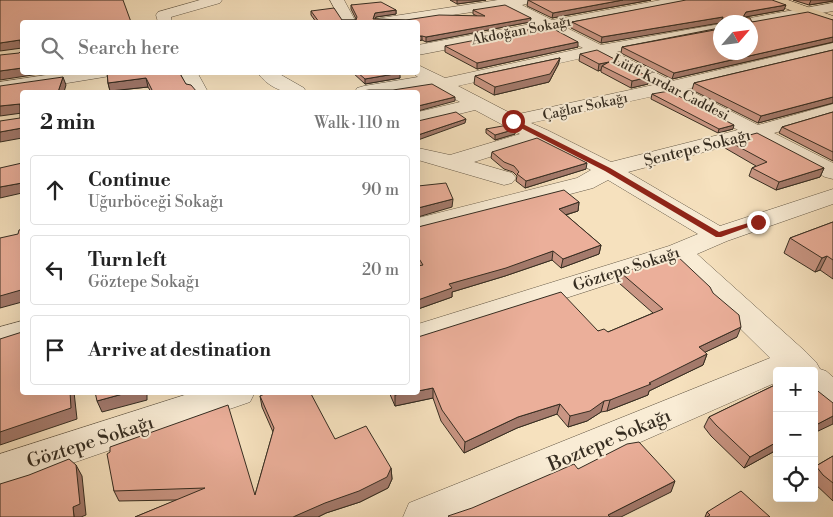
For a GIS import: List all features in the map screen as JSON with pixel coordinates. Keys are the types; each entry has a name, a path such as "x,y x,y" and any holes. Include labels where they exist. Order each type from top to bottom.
{"main road":[{"path":"775,0 833,21"}],"street":[{"path":"155,0 164,19 216,0"},
{"path":"337,0 348,20"},
{"name":"Akdoğan Sokağı","path":"420,50 683,0"},
{"path":"392,20 482,3 517,1"},
{"name":"Lütfi Kırdar Caddesi","path":"517,1 549,24 833,172"},
{"path":"758,21 833,7"},
{"path":"374,90 431,78 713,29"},
{"name":"Çağlar Sokağı","path":"513,121 671,87 833,48"},
{"path":"0,88 84,75"},
{"path":"189,75 195,90"},
{"path":"269,76 296,84"},
{"path":"431,78 477,104 540,134 608,170 718,235"},
{"path":"420,118 477,104"},
{"name":"Şentepe Sokağı","path":"420,225 586,183 608,170 833,110"},
{"path":"450,162 540,134"},
{"path":"420,154 504,178"},
{"name":"Göztepe Sokağı","path":"420,334 679,252 718,235 833,196"},
{"path":"679,252 800,367"},
{"path":"0,338 20,333"},
{"name":"Boztepe Sokağı","path":"424,517 773,383"},
{"path":"818,384 833,397"},
{"name":"Göztepe Sokağı","path":"0,471 229,395"}],"building":[{"path":"0,0 123,0 130,20 20,20 20,40 0,43"},
{"path":"528,0 623,0 553,13"},
{"path":"686,0 772,0 786,5 746,12 744,15 713,15 713,19 602,37 572,22"},
{"path":"381,2 396,10 375,13 373,19 406,20 356,20 357,17 351,5"},
{"path":"505,5 531,18 426,37 420,36 420,20 406,20 439,15 485,16 473,10"},
{"path":"334,8 342,20 318,20 311,11"},
{"path":"808,12 833,20 833,37 758,54 758,21"},
{"path":"548,26 578,42 477,63 445,46"},
{"path":"713,30 713,60 731,60 674,73 622,47"},
{"path":"597,50 649,77 632,81 602,66 609,62 599,64 580,54"},
{"path":"833,50 833,97 761,116 694,83"},
{"path":"19,53 20,68 0,71 0,55"},
{"path":"560,58 550,74 495,87 475,76"},
{"path":"107,75 181,75 186,84 191,85 195,90 152,90 146,78 108,83"},
{"path":"360,75 388,75 365,79"},
{"path":"63,77 59,90 20,90 20,104 0,106 0,86"},
{"path":"432,84 455,97 420,106 420,90 393,90"},
{"path":"669,91 734,125 719,129 652,94"},
{"path":"456,112 466,119 420,134 420,121"},
{"path":"833,112 833,152 782,127"},
{"path":"20,118 20,128 0,132 0,121"},
{"path":"508,125 516,129 495,135 486,129"},
{"path":"757,133 824,168 779,182 752,168 767,162 728,141"},
{"path":"537,138 587,163 526,181 517,174 519,172 514,166 504,162 492,152"},
{"path":"20,163 20,183 0,187 0,168"},
{"path":"446,183 453,199 420,207 420,186"},
{"path":"564,190 579,202 559,209 601,245 563,259 553,251 506,268 449,284 452,288 420,299 420,266 423,265 420,260 420,226"},
{"path":"833,222 833,260 827,256 822,258 790,238"},
{"path":"19,230 20,290 0,296 0,238 18,234"},
{"path":"676,255 710,287 713,293 739,315 741,327 699,347 707,354 649,383 651,384 604,401 590,411 570,416 560,404 518,417 465,442 442,410 433,388 420,391 420,336 561,292 598,331 604,329 608,332 663,309 621,273"},
{"path":"20,333 20,395 70,395 71,408 0,432 0,339"},
{"path":"773,386 773,444 750,457 709,417"},
{"path":"818,391 833,403 833,416 818,424"},
{"path":"96,395 119,395 97,401"},
{"path":"312,395 335,439 366,426 391,468 387,477 359,491 293,517 135,517 205,488 114,491 107,454 110,452 110,447 228,405 255,495 274,428 260,396"},
{"path":"639,442 675,481 608,515 610,517 448,516 472,508 574,464 578,469 627,444"},
{"path":"833,456 833,483 823,475 818,469 818,465"},
{"path":"69,459 76,465 80,504 73,507 74,517 0,517 0,484"},
{"path":"741,491 770,517 707,517 710,515 707,512"}],"route":[{"path":"513,121 608,170 718,235 758,222"}]}
